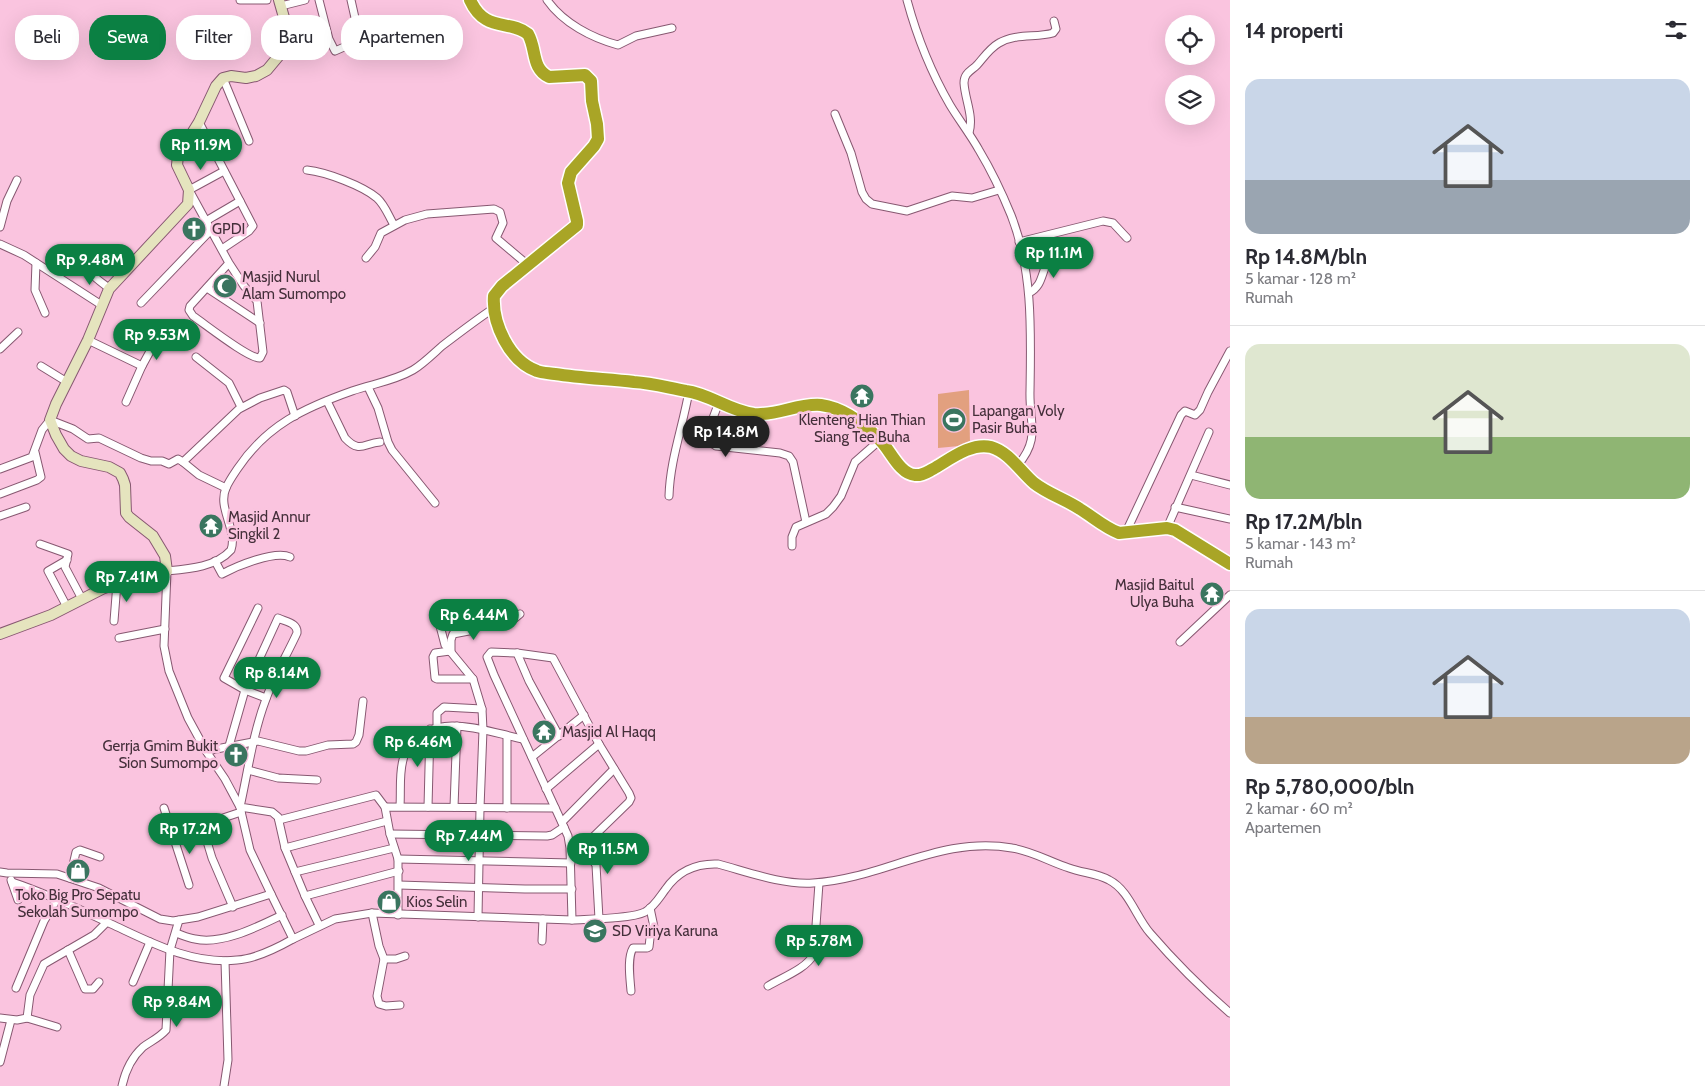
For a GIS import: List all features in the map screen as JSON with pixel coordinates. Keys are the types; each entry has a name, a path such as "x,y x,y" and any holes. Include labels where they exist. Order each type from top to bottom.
{"highway":[{"path":"470,0 479,14 494,24 526,32 530,37 538,69 549,77 585,75 591,81 592,101 597,124 598,138 594,146 571,172 568,183 577,223 498,290 494,296 494,308 502,334 514,355 536,371 566,376 637,382 689,391 730,408 754,414 771,413 806,405 828,407 851,418 880,440 902,469 913,475 924,474 976,447 992,447 1000,451 1033,482 1050,494 1079,508 1112,530 1119,533 1167,528 1184,535 1230,564"}],"street":[{"path":"240,0 267,0"},
{"path":"229,263 190,306 190,312 254,358 260,358 263,352 257,301 244,286 229,263 189,190 177,164 178,156 199,122 216,86 222,78 256,76 267,70 282,52 285,46 287,28 280,3 305,0"},
{"path":"319,0 329,39 335,51 357,43 361,39 351,0"},
{"path":"547,0 556,11 586,33 618,45 636,36 672,28"},
{"path":"907,0 921,45 938,83 980,150 1011,216 1019,242 1029,293 1031,346 1030,414 1032,438 1029,450 1017,466"},
{"path":"969,133 971,115 964,83 964,78 968,71 998,43 1006,39 1053,33 1056,29 1054,21"},
{"path":"222,78 249,141"},
{"path":"835,114 851,153 862,192 872,204 907,211 952,196 972,198 999,190"},
{"path":"199,122 253,226 252,229 222,249"},
{"path":"307,170 338,178 372,194 380,201 394,226"},
{"path":"189,190 224,171"},
{"path":"0,228 7,201 17,180"},
{"path":"0,469 32,457 39,436 50,420 88,340 109,288 188,204 189,190"},
{"path":"206,220 240,201"},
{"path":"366,258 375,246 381,233 406,220 422,215 495,209 501,214 503,223 496,238 514,251 528,265"},
{"path":"1019,242 1106,221 1119,228 1127,238"},
{"path":"141,303 211,230"},
{"path":"0,244 36,263 103,306"},
{"path":"109,288 91,274 88,269 88,264 98,252 102,252 125,272"},
{"path":"1029,293 1041,282 1047,263 1072,253"},
{"path":"36,263 35,290 45,313"},
{"path":"207,288 260,323"},
{"path":"0,634 51,615 82,598 117,583 167,571 195,568 215,562 228,554 233,546 234,539 224,496 226,488 250,451 277,426 327,401 385,382 413,370 470,324 494,308"},
{"path":"0,349 18,332"},
{"path":"88,340 142,366"},
{"path":"126,402 154,344"},
{"path":"1126,532 1181,415 1185,411 1195,414 1199,412 1230,351"},
{"path":"196,357 229,383 240,402 241,408"},
{"path":"41,366 67,382"},
{"path":"368,387 378,408 392,450 435,503"},
{"path":"183,462 241,408 257,399 284,390 287,392 295,416"},
{"path":"669,496 672,462 685,416 689,391"},
{"path":"327,401 349,443 362,448 380,442"},
{"path":"718,402 707,434 710,442 716,446 789,456 793,462 806,522"},
{"path":"50,420 73,429 88,439 99,438 141,458 169,464 178,459 199,475 226,488"},
{"path":"50,420 64,449 72,456 81,461 109,467 120,473 124,479 126,513 153,536 166,556 166,658 174,687 188,718 206,751 225,779 240,809 250,850 293,939"},
{"path":"1167,528 1209,432"},
{"path":"792,546 792,537 796,527 826,514 833,507 841,496 855,462 880,440"},
{"path":"0,494 41,477 35,452"},
{"path":"1191,474 1230,485"},
{"path":"0,516 26,507"},
{"path":"1175,507 1230,518"},
{"path":"40,544 67,553 68,557 64,567 82,598"},
{"path":"215,562 222,574 249,563 274,556 286,555 290,558"},
{"path":"67,560 48,571 67,607"},
{"path":"114,621 117,583"},
{"path":"1180,642 1230,595"},
{"path":"258,608 224,676 225,680 266,698"},
{"path":"450,651 453,634 474,630 488,620 503,624 509,623 520,614"},
{"path":"229,746 245,690 278,618 296,626 297,633 266,698 253,741 240,809"},
{"path":"439,622 443,640 473,679 482,709 478,917"},
{"path":"119,638 165,629"},
{"path":"450,651 435,653 433,657 435,678 437,680 473,679"},
{"path":"572,920 570,848 563,824 487,657 489,653 494,651 553,658 629,794 630,800 580,853"},
{"path":"518,653 529,681 558,736"},
{"path":"206,751 253,741 262,741 299,751 353,744 359,735 363,701"},
{"path":"428,807 433,728 437,713 444,707 482,709"},
{"path":"532,757 584,715"},
{"path":"400,806 403,758 418,737 433,728 458,726 523,739"},
{"path":"454,807 458,726"},
{"path":"507,736 507,808"},
{"path":"546,789 600,744"},
{"path":"390,834 552,835 614,769"},
{"path":"248,770 278,778 317,780"},
{"path":"279,820 376,795 385,807 390,834 398,859 398,915"},
{"path":"385,807 555,808"},
{"path":"164,808 189,885"},
{"path":"171,832 202,825 240,809 276,814 285,848 319,925"},
{"path":"285,848 387,821"},
{"path":"202,825 212,858 233,907"},
{"path":"12,882 57,899 170,950 205,959 225,961 246,959 293,939 319,925 343,917 372,914 572,920 599,919 640,914 657,902 670,882 681,873 706,864 718,864 797,883 819,883 886,869 921,855 961,846 998,846 1026,851 1069,868 1110,880 1120,888 1150,932 1205,992 1230,1013"},
{"path":"295,872 394,848"},
{"path":"570,848 592,859 596,864 599,919"},
{"path":"70,878 76,852 80,850 100,857"},
{"path":"398,859 571,864"},
{"path":"305,896 399,871"},
{"path":"4,873 57,874 99,888 160,919 179,920 233,907 271,894"},
{"path":"4,873 12,882 18,900"},
{"path":"768,986 803,966 811,960 814,954 819,883"},
{"path":"399,885 572,889"},
{"path":"16,988 44,921 57,899"},
{"path":"631,991 631,950 633,948 649,947 654,927 650,908"},
{"path":"372,914 384,959 377,1002 386,1006 400,1005"},
{"path":"176,933 194,939 216,939 249,931 282,916"},
{"path":"542,941 543,919"},
{"path":"122,1086 136,1054 166,1030 170,950 179,920"},
{"path":"27,1018 30,995 44,964 94,935 107,922"},
{"path":"133,982 150,942"},
{"path":"68,950 85,988 93,989 99,982"},
{"path":"384,959 396,959 406,956"},
{"path":"224,1086 228,1060 225,961"},
{"path":"0,1018 12,1020 27,1018 57,1027"},
{"path":"0,1062 12,1020"}],"shaded area":[{"name":"Lapangan Voly Pasir Buha","path":"969,390 970,445 938,448 938,394"}],"place":[{"name":"GPDI","path":"194,229"},
{"name":"Masjid Nurul Alam Sumompo","path":"225,286"},
{"name":"Klenteng Hian Thian Siang Tee Buha","path":"862,396"},
{"name":"Lapangan Voly Pasir Buha","path":"954,420"},
{"name":"Masjid Annur Singkil 2","path":"211,526"},
{"name":"Masjid Baitul Ulya Buha","path":"1212,594"},
{"name":"Masjid Al Haqq","path":"544,732"},
{"name":"Gerrja Gmim Bukit Sion Sumompo","path":"236,755"},
{"name":"Toko Big Pro Sepatu Sekolah Sumompo","path":"78,871"},
{"name":"Kios Selin","path":"389,902"},
{"name":"SD Viriya Karuna","path":"595,931"}]}
